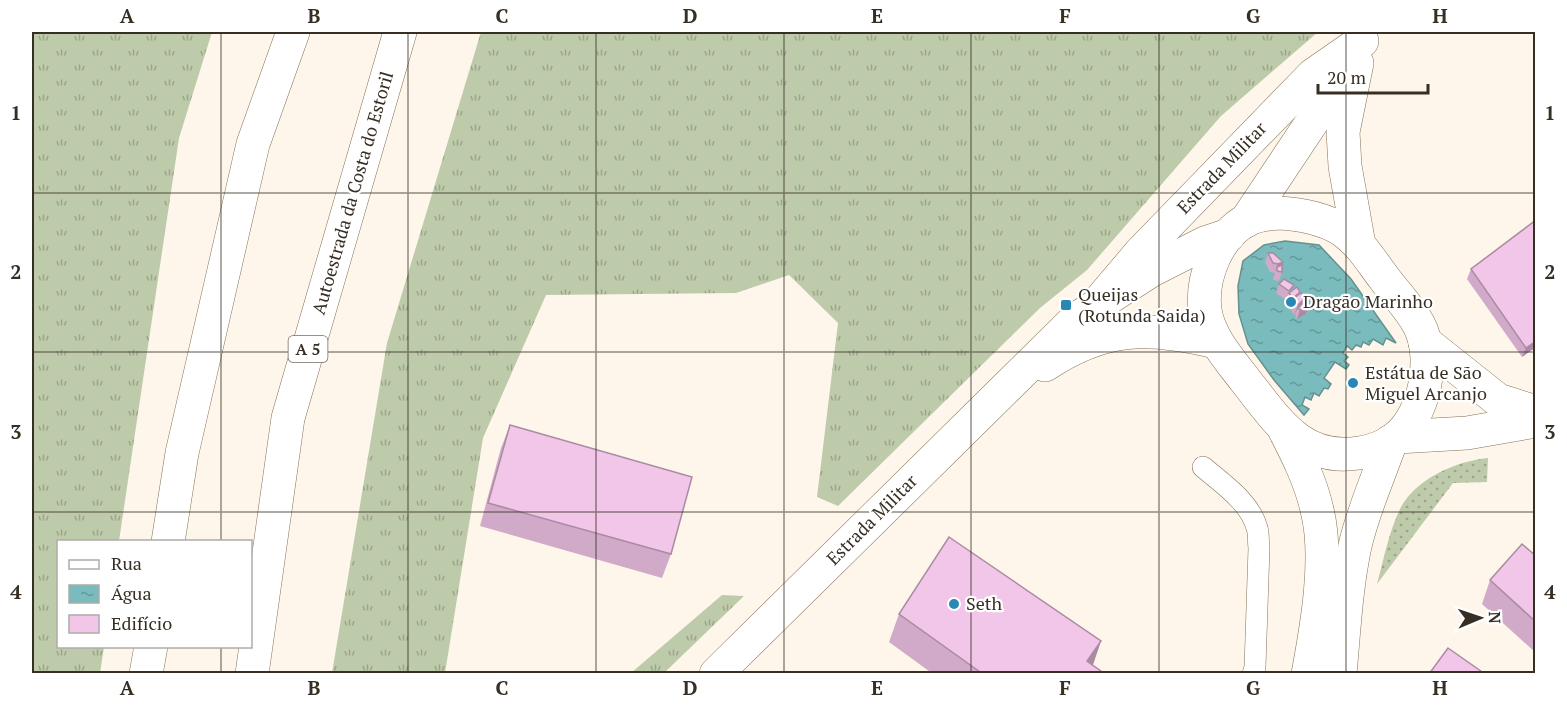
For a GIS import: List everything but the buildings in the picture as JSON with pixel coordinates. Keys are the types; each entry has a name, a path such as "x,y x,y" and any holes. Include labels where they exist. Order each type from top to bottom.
{"main road":[{"path":"168,540 182,453 253,144 293,32"},
{"name":"Autoestrada da Costa do Estoril","path":"252,674 288,418 400,32"},
{"path":"1312,664 1319,602 1321,547 1318,511 1284,429 1216,342 1205,312 1205,295 1209,272 1216,254 1238,228 1314,119 1338,76 1366,36"},
{"path":"1284,429 1304,444 1323,452 1350,454 1377,450 1394,439 1414,417 1424,391 1427,366 1425,342 1419,326 1359,245 1344,166 1343,132 1366,36"},
{"name":"Estrada Militar","path":"1094,307 1141,252 1313,75 1366,36"},
{"name":"Estrada Militar","path":"716,674 1076,319 1152,270 1262,215 1298,214 1320,220 1342,230 1359,245"},
{"name":"Estrada Militar","path":"993,399 1063,352 1094,339 1128,332 1160,331 1216,342"},
{"path":"1425,342 1498,400 1536,412"},
{"path":"1394,439 1467,433 1536,421"},
{"path":"1340,674 1355,544 1366,508 1394,439"},
{"name":"Estrada Militar","path":"723,674 751,641"},
{"path":"146,674 151,648"}],"lane":[{"path":"1203,468 1235,495 1248,510 1257,528 1259,548 1253,674"}],"green space":[{"path":"32,32 212,32 179,138 119,540 57,540 57,648 104,648 100,673 32,673"},
{"path":"481,32 1318,32 1221,116 1087,270 1040,308 838,506 817,497 838,323 789,275 736,293 546,295 483,438 445,673 332,673 387,343"},
{"path":"1488,458 1487,482 1453,483 1377,584 1393,526 1408,497 1427,480 1451,467"},
{"path":"722,595 744,596 664,673 631,673"}],"water":[{"path":"1285,241 1319,245 1351,279 1396,343 1386,338 1383,345 1373,339 1369,345 1363,342 1361,347 1356,345 1352,350 1347,346 1343,353 1348,357 1344,361 1349,365 1346,369 1335,362 1324,378 1331,384 1328,389 1324,388 1319,396 1314,393 1311,400 1305,397 1302,405 1309,409 1304,415 1274,380 1248,344 1239,314 1238,286 1243,261 1264,245"}],"place":[{"name":"Dragão Marinho","path":"1291,302"},
{"name":"Queijas (Rotunda Saida)","path":"1066,305"},
{"name":"Estátua de São Miguel Arcanjo","path":"1353,383"},
{"name":"Seth","path":"954,604"}]}
